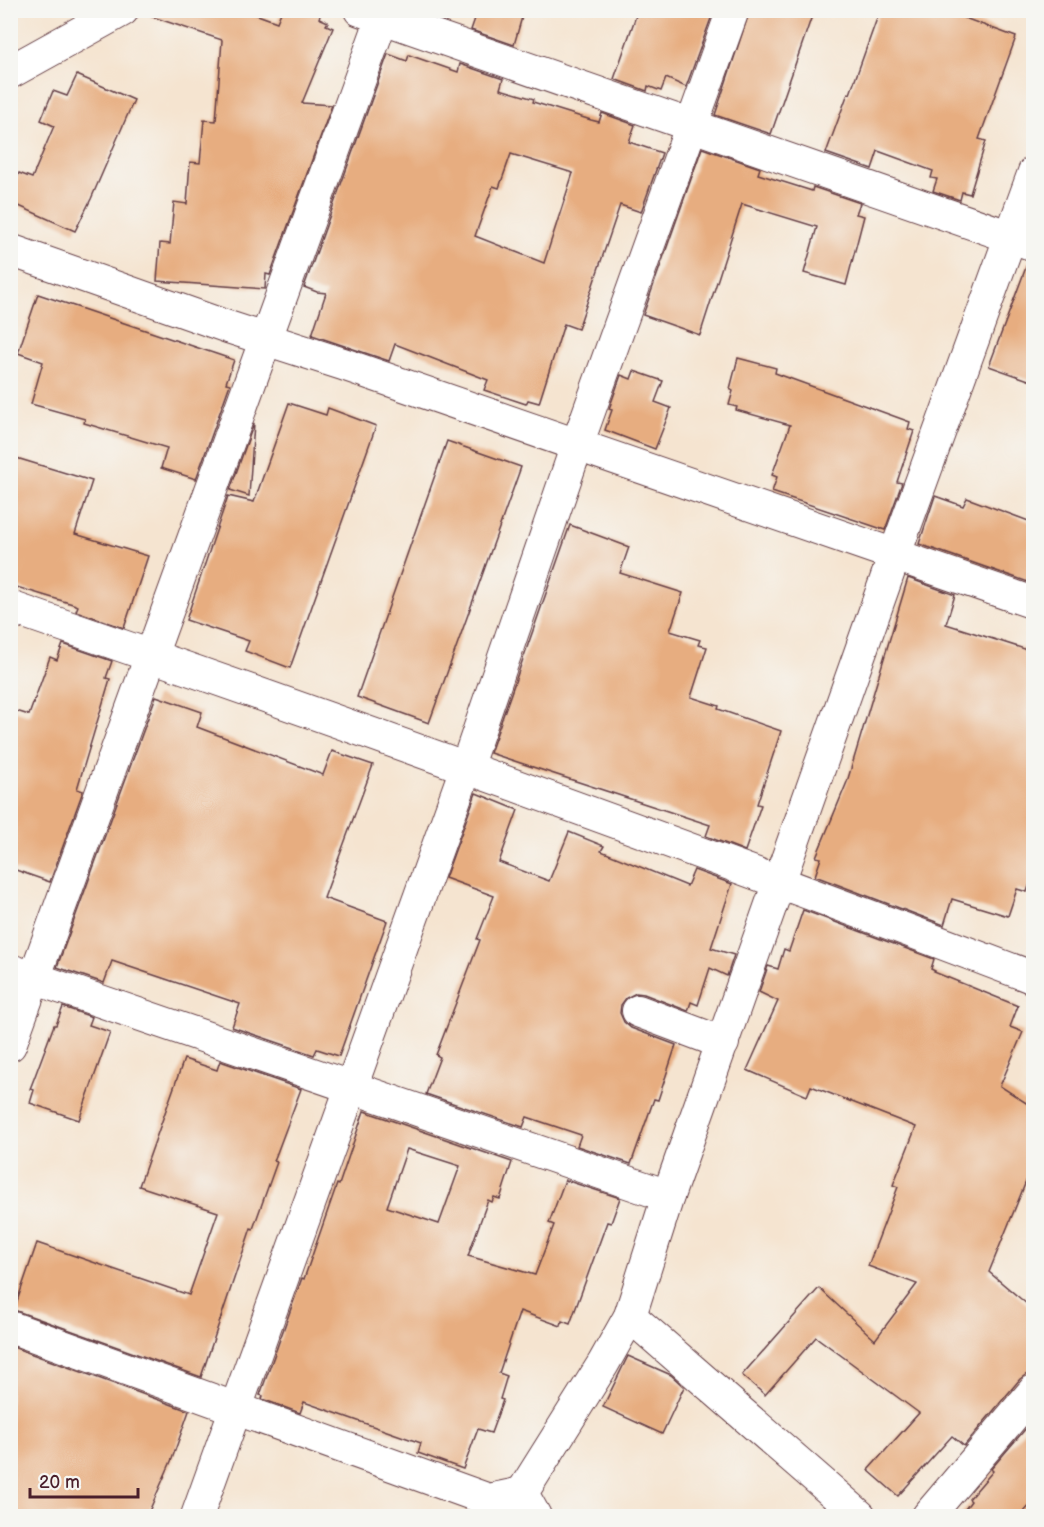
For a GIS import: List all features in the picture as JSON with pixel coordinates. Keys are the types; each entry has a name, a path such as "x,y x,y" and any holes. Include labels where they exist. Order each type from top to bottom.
{"street":[{"path":"10,72 122,10"},
{"path":"197,1516 466,768 577,445 734,10"},
{"path":"10,1045 23,975 152,656 266,339 376,13 1022,241"},
{"path":"10,1328 489,1500 528,1505 630,1316 668,1196 988,293 1022,241 1034,172"},
{"path":"10,250 1034,603"},
{"path":"10,607 466,768 780,882 1034,978"},
{"path":"23,975 668,1196"},
{"path":"639,1011 723,1043"},
{"path":"630,1316 860,1516"},
{"path":"928,1516 1034,1390"}],"building":[{"path":"151,10 244,10 277,22 282,10 322,10 319,18 328,22 326,25 333,28 302,103 332,105 270,275 266,274 265,289 157,281 160,243 170,244 174,202 187,204 190,162 200,163 204,120 216,121 222,40 150,16"},
{"path":"478,10 524,10 514,45 471,30"},
{"path":"638,10 714,10 686,87 666,78 661,91 648,86 647,91 614,79"},
{"path":"750,10 814,10 771,134 715,115"},
{"path":"880,10 943,10 1016,37 979,139 986,141 970,194 962,192 960,200 933,191 937,179 931,178 933,171 878,151 872,169 826,153"},
{"path":"388,54 407,61 409,55 458,72 460,64 503,79 500,89 591,120 599,122 602,113 635,125 629,142 662,153 641,212 620,205 578,329 564,324 539,403 528,400 526,404 484,390 488,380 395,344 389,361 312,335 326,293 304,287","holes":["511,154 573,173 544,263 475,236 493,186 499,188"]},
{"path":"77,75 134,100 75,231 10,202 10,193 19,173 32,178 54,126 41,120 53,91 67,96"},
{"path":"702,148 760,168 758,174 812,191 813,187 860,203 856,214 864,216 846,285 804,273 817,227 742,204 700,335 643,315"},
{"path":"1028,262 1034,262 1034,382 989,366"},
{"path":"38,294 234,360 226,383 230,384 196,479 161,468 167,448 84,423 85,419 31,404 43,362 18,353"},
{"path":"738,358 776,368 775,373 910,422 908,429 914,431 897,482 902,483 885,530 772,492 777,477 772,475 790,425 736,410 737,407 729,405 733,391 730,389"},
{"path":"634,371 663,381 655,402 671,408 655,449 605,430 612,410 609,409 621,375 631,379"},
{"path":"289,403 326,415 328,408 376,426 290,668 245,651 249,641 186,620 228,496 254,502"},
{"path":"254,423 249,496 230,490"},
{"path":"447,441 521,467 429,723 357,697"},
{"path":"10,456 92,481 75,534 148,556 124,628 76,611 78,606 76,605 10,585"},
{"path":"935,496 963,506 967,498 1034,523 1034,584 919,544"},
{"path":"570,525 629,547 620,573 683,593 670,631 700,640 698,645 707,647 691,697 781,731 757,804 761,805 745,851 706,836 710,825 490,753"},
{"path":"908,578 955,595 946,624 1034,652 1034,872 1027,892 1017,889 1008,916 952,899 944,925 815,876 821,858 816,857 847,782"},
{"path":"63,644 112,661 106,678 110,679 77,789 83,791 50,882 10,868 10,709 29,715 50,657 57,660"},
{"path":"156,696 202,712 197,727 323,775 332,751 373,765 324,898 387,921 339,1056 317,1049 314,1055 232,1027 240,1004 112,961 104,983 57,967"},
{"path":"476,793 518,810 499,862 549,881 569,832 604,846 601,851 687,886 694,870 732,884 711,948 734,955 727,976 710,968 698,1005 691,1002 688,1011 636,993 626,998 621,1005 620,1013 624,1022 631,1028 676,1045 658,1100 654,1099 631,1164 577,1146 581,1135 527,1117 523,1127 426,1094 440,1057 436,1055 480,940 477,939 494,896 445,878"},
{"path":"803,910 934,959 931,969 934,972 1018,1006 1010,1027 1023,1032 1000,1086 1034,1108 1034,1162 989,1272 1034,1310 1034,1374 1027,1374 1020,1379 964,1446 952,1436 898,1496 868,1470 919,1413 816,1337 765,1395 742,1375 819,1288 875,1340 917,1284 868,1266 898,1187 893,1185 916,1127 811,1086 807,1096 747,1070 778,1001 759,992 768,966 778,969 784,949 789,951"},
{"path":"63,1007 92,1017 89,1025 110,1032 79,1120 30,1103 34,1090 30,1089"},
{"path":"184,1059 217,1070 220,1061 301,1089 274,1161 277,1162 253,1229 251,1228 201,1377 14,1310 37,1243 189,1295 218,1212 139,1186"},
{"path":"364,1111 512,1162 500,1199 494,1197 492,1202 488,1200 468,1256 535,1275 554,1225 549,1223 565,1180 620,1198 611,1223 607,1222 570,1324 562,1321 561,1326 520,1311 499,1373 507,1376 500,1399 503,1400 491,1433 478,1429 463,1469 418,1453 421,1443 304,1402 300,1413 262,1399 263,1396 260,1395 337,1184 339,1185","holes":["407,1149 460,1166 439,1224 387,1207"]},
{"path":"10,1346 189,1411 172,1459 147,1516 10,1516"},
{"path":"628,1356 671,1375 684,1387 662,1434 603,1407"},
{"path":"1034,1419 1034,1501 1020,1516 960,1516 971,1501 969,1499 993,1471 991,1469"}]}
